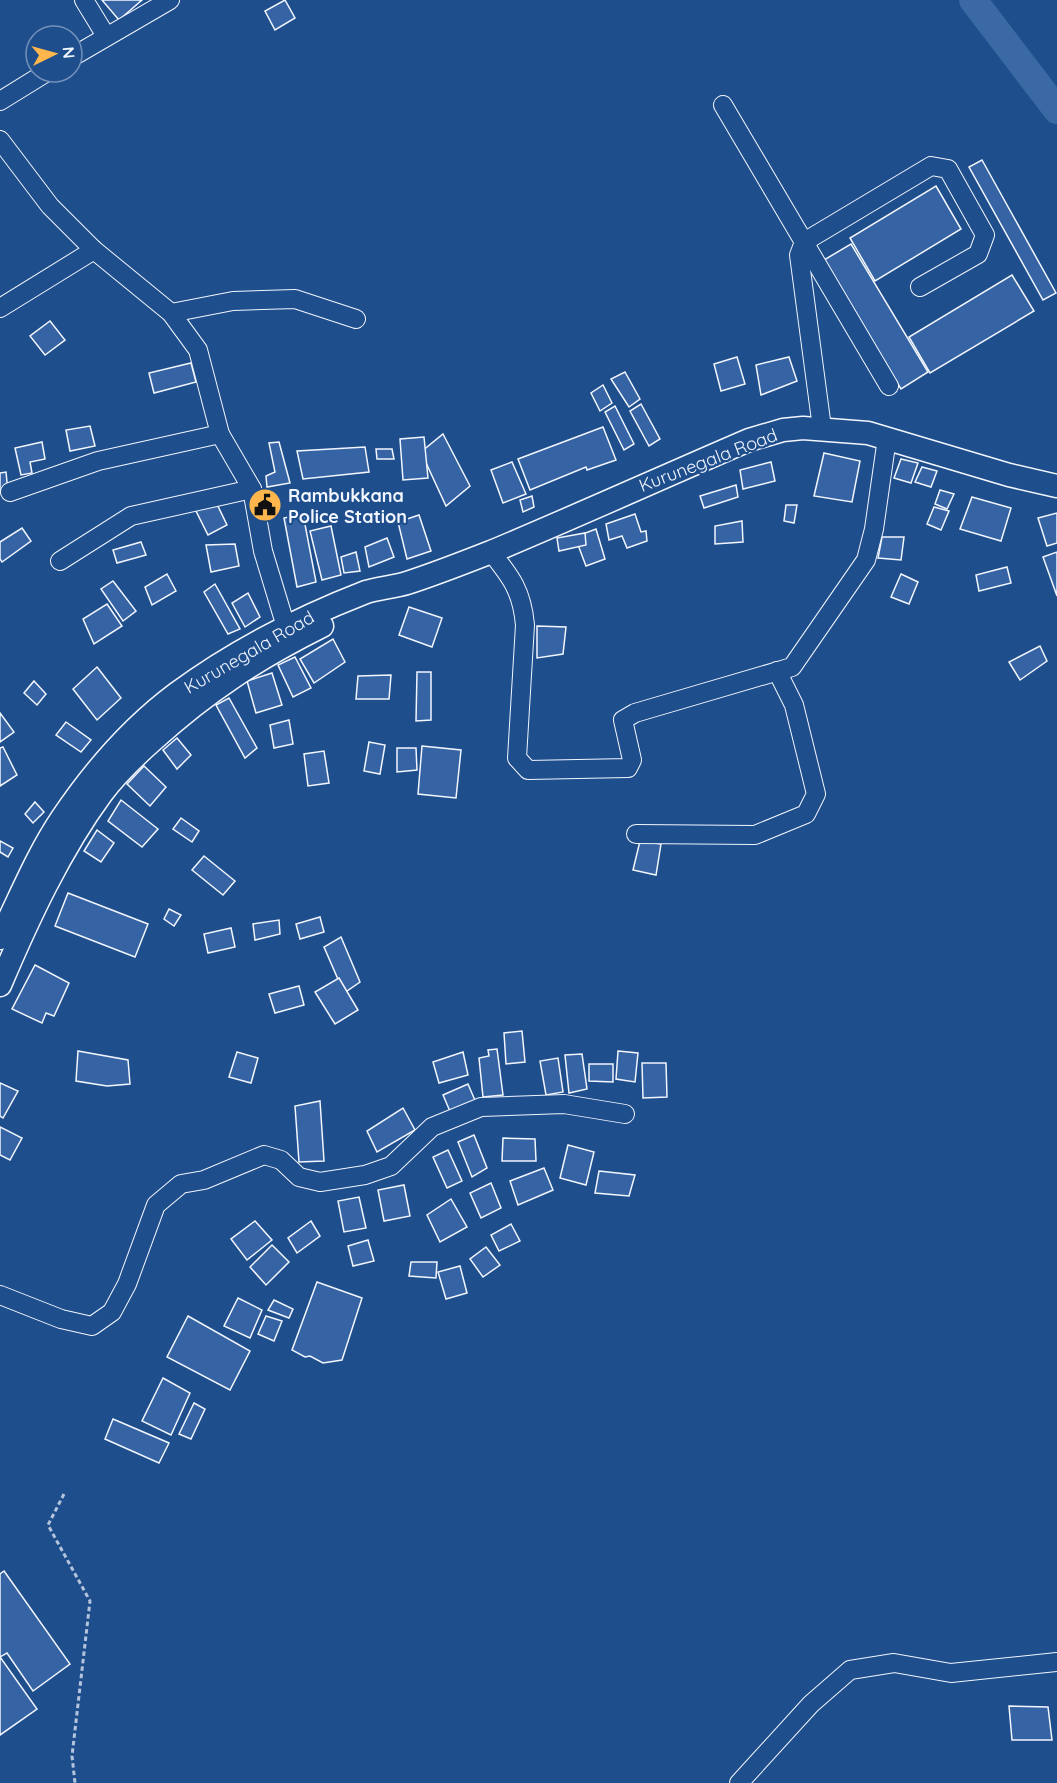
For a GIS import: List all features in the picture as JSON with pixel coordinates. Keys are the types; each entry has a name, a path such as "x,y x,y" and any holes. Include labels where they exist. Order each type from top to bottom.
{"main road":[{"name":"Kurunegala Road","path":"0,938 47,843 62,818 105,761 134,731 175,695 246,650 374,603 406,584 491,552 749,440 783,430 822,428 868,433 988,469 1057,486"},
{"name":"Kurunegala Road","path":"1,981 65,848 103,791 140,752 211,691 290,634"}],"street":[{"path":"84,0 106,36"},
{"path":"84,50 170,0"},
{"path":"0,101 28,84"},
{"path":"723,105 889,386"},
{"path":"0,140 50,206 94,250 171,313 198,350 220,434 252,489 263,551 290,634"},
{"path":"822,428 799,255 804,242 931,166 948,169 985,235 978,254 920,287"},
{"path":"0,308 94,250"},
{"path":"171,313 233,301 295,299 356,319"},
{"path":"10,492 98,461 220,434"},
{"path":"491,552 509,574 523,605 525,625 517,758 528,770 628,768 632,760 623,720 635,712 792,667 866,560 874,529 887,438"},
{"path":"60,561 131,516 252,489"},
{"path":"636,834 755,835 806,814 816,794 794,705 777,671"},
{"path":"0,1295 61,1319 92,1326 112,1312 122,1293 156,1205 181,1184 204,1180 264,1155 281,1160 299,1177 320,1182 365,1175 391,1166 432,1127 481,1107 564,1104 625,1114"},
{"path":"739,1783 812,1704 850,1670 894,1663 951,1673 1057,1662"}],"path":[{"path":"64,1494 48,1525 90,1601 72,1756 75,1783"}],"building":[{"path":"102,0 142,0 119,20"},
{"path":"285,0 295,18 275,30 265,11"},
{"path":"982,160 1056,293 1043,300 969,167"},
{"path":"936,186 961,229 875,281 850,238"},
{"path":"851,244 928,372 901,389 824,260"},
{"path":"1012,275 1034,311 930,373 909,337"},
{"path":"50,321 65,340 45,355 30,336"},
{"path":"737,357 745,384 721,391 714,364"},
{"path":"789,357 797,381 761,395 756,365"},
{"path":"191,363 196,382 154,393 149,373"},
{"path":"625,372 640,399 629,407 611,379"},
{"path":"603,385 612,403 600,411 591,393"},
{"path":"641,404 660,439 649,446 630,411"},
{"path":"615,406 634,444 624,450 605,412"},
{"path":"90,426 95,446 70,451 66,430"},
{"path":"603,427 616,460 587,470 586,467 530,490 518,459"},
{"path":"443,434 470,486 446,506 421,452"},
{"path":"424,437 428,478 403,480 400,439"},
{"path":"42,442 45,459 30,462 32,473 21,475 15,448"},
{"path":"279,442 290,483 267,487 266,476 275,472 269,443"},
{"path":"365,447 369,472 303,479 297,451"},
{"path":"376,449 392,449 394,459 377,459"},
{"path":"824,453 860,461 852,502 814,496"},
{"path":"901,459 918,463 911,483 894,478"},
{"path":"512,462 526,494 503,503 491,470"},
{"path":"771,462 775,481 743,489 740,470"},
{"path":"922,467 937,471 931,487 915,482"},
{"path":"6,472 8,492 0,493 0,473"},
{"path":"736,485 738,497 704,508 700,496"},
{"path":"940,490 954,494 947,509 935,504"},
{"path":"532,496 534,507 523,512 520,500"},
{"path":"972,497 1011,508 1001,541 960,529"},
{"path":"215,500 227,525 208,535 195,509"},
{"path":"786,505 797,505 794,523 784,521"},
{"path":"934,507 949,511 941,530 927,524"},
{"path":"1057,513 1057,543 1047,546 1038,518"},
{"path":"303,514 316,582 297,587 284,518"},
{"path":"635,514 641,532 646,531 647,541 627,548 622,536 609,540 606,524"},
{"path":"419,515 431,551 407,559 398,522"},
{"path":"742,521 743,542 715,544 715,526"},
{"path":"331,526 341,575 322,580 310,531"},
{"path":"22,528 31,541 2,562 0,542"},
{"path":"596,529 605,559 586,566 575,537"},
{"path":"585,533 586,545 559,551 557,538"},
{"path":"882,537 904,537 901,560 878,558"},
{"path":"387,538 394,557 369,567 365,547"},
{"path":"141,542 146,555 117,563 113,550"},
{"path":"235,544 239,566 211,572 206,545"},
{"path":"356,552 360,571 344,573 341,557"},
{"path":"1057,552 1057,596 1043,557"},
{"path":"1007,567 1011,583 979,591 976,575"},
{"path":"167,574 176,591 152,605 145,587"},
{"path":"901,574 918,582 909,604 891,597"},
{"path":"113,581 136,611 123,621 101,589"},
{"path":"215,584 240,629 228,634 204,592"},
{"path":"248,593 260,617 245,627 232,603"},
{"path":"107,604 122,626 94,644 83,619"},
{"path":"409,607 442,618 432,647 399,635"},
{"path":"537,626 566,627 563,654 537,658"},
{"path":"333,639 345,662 314,683 300,659"},
{"path":"1040,646 1047,661 1020,680 1009,662"},
{"path":"295,657 311,688 293,697 278,665"},
{"path":"97,667 121,698 97,720 73,689"},
{"path":"417,672 431,672 431,720 416,721"},
{"path":"272,673 282,705 256,713 247,681"},
{"path":"391,675 389,699 356,699 358,676"},
{"path":"34,681 46,694 37,705 24,693"},
{"path":"229,698 257,748 245,758 216,705"},
{"path":"0,713 14,732 0,742"},
{"path":"289,720 293,744 274,748 270,725"},
{"path":"66,722 91,740 81,752 56,735"},
{"path":"177,738 191,755 177,769 163,750"},
{"path":"369,742 385,745 380,774 364,771"},
{"path":"422,746 461,750 456,798 418,794"},
{"path":"3,747 17,775 0,786 0,748"},
{"path":"397,748 416,748 417,770 397,772"},
{"path":"324,751 329,783 308,786 304,754"},
{"path":"144,766 166,787 150,806 127,784"},
{"path":"121,800 158,829 142,847 108,821"},
{"path":"35,802 44,812 33,823 25,814"},
{"path":"181,818 199,831 192,842 173,829"},
{"path":"97,830 114,843 101,862 84,851"},
{"path":"0,841 13,848 8,857 0,852"},
{"path":"640,841 661,844 656,875 633,870"},
{"path":"204,856 235,881 223,895 192,870"},
{"path":"68,893 148,924 135,957 55,926"},
{"path":"169,909 181,915 174,926 164,919"},
{"path":"320,917 324,932 300,939 296,924"},
{"path":"279,920 280,934 255,940 253,924"},
{"path":"231,928 235,947 208,953 204,934"},
{"path":"341,937 360,982 344,993 324,947"},
{"path":"35,965 69,983 54,1016 46,1013 42,1023 12,1009"},
{"path":"339,978 358,1010 335,1024 315,992"},
{"path":"299,986 304,1005 275,1013 269,994"},
{"path":"522,1031 525,1062 506,1064 504,1033"},
{"path":"497,1049 503,1095 483,1097 479,1058 489,1056 488,1050"},
{"path":"78,1051 128,1060 130,1084 107,1086 76,1081"},
{"path":"618,1051 638,1053 635,1082 616,1079"},
{"path":"237,1052 258,1058 251,1083 229,1077"},
{"path":"463,1052 468,1075 439,1083 433,1062"},
{"path":"582,1054 587,1089 569,1093 565,1055"},
{"path":"558,1058 563,1092 546,1095 540,1061"},
{"path":"642,1063 666,1063 667,1097 643,1098"},
{"path":"589,1064 613,1064 613,1082 589,1081"},
{"path":"0,1083 18,1091 3,1118 0,1116"},
{"path":"468,1084 477,1105 452,1116 443,1095"},
{"path":"320,1101 324,1161 299,1162 295,1106"},
{"path":"403,1108 415,1130 377,1152 367,1131"},
{"path":"0,1127 22,1138 10,1160 0,1155"},
{"path":"474,1135 487,1168 472,1177 458,1142"},
{"path":"503,1138 535,1139 536,1161 502,1161"},
{"path":"568,1145 594,1152 586,1185 560,1178"},
{"path":"448,1150 462,1181 447,1188 433,1157"},
{"path":"544,1168 553,1190 518,1205 510,1181"},
{"path":"599,1171 635,1175 629,1196 595,1193"},
{"path":"491,1183 501,1208 481,1218 470,1193"},
{"path":"404,1185 410,1216 384,1221 378,1190"},
{"path":"359,1197 366,1228 344,1232 338,1201"},
{"path":"451,1199 467,1227 440,1242 427,1215"},
{"path":"255,1221 272,1240 247,1260 231,1239"},
{"path":"311,1221 320,1236 297,1253 288,1238"},
{"path":"511,1224 520,1241 499,1251 491,1235"},
{"path":"368,1240 374,1261 353,1266 348,1246"},
{"path":"272,1245 289,1262 266,1285 250,1267"},
{"path":"486,1247 500,1265 483,1277 470,1259"},
{"path":"411,1262 437,1262 436,1278 409,1276"},
{"path":"460,1266 467,1293 446,1299 438,1272"},
{"path":"317,1282 362,1298 342,1360 323,1363 292,1350"},
{"path":"238,1298 262,1310 250,1338 224,1326"},
{"path":"274,1300 293,1309 289,1318 268,1310"},
{"path":"188,1316 250,1351 230,1390 167,1357"},
{"path":"266,1316 282,1321 274,1341 258,1334"},
{"path":"163,1378 190,1393 171,1435 142,1421"},
{"path":"194,1403 205,1409 191,1439 179,1434"},
{"path":"113,1419 169,1443 159,1463 105,1439"},
{"path":"4,1571 70,1664 33,1691 7,1653 0,1657 0,1574"},
{"path":"0,1657 37,1709 0,1735"},
{"path":"1009,1706 1048,1707 1052,1740 1012,1740"}],"waterway":[{"path":"973,0 1057,110"}],"place":[{"name":"Rambukkana Police Station","path":"265,505"}]}
